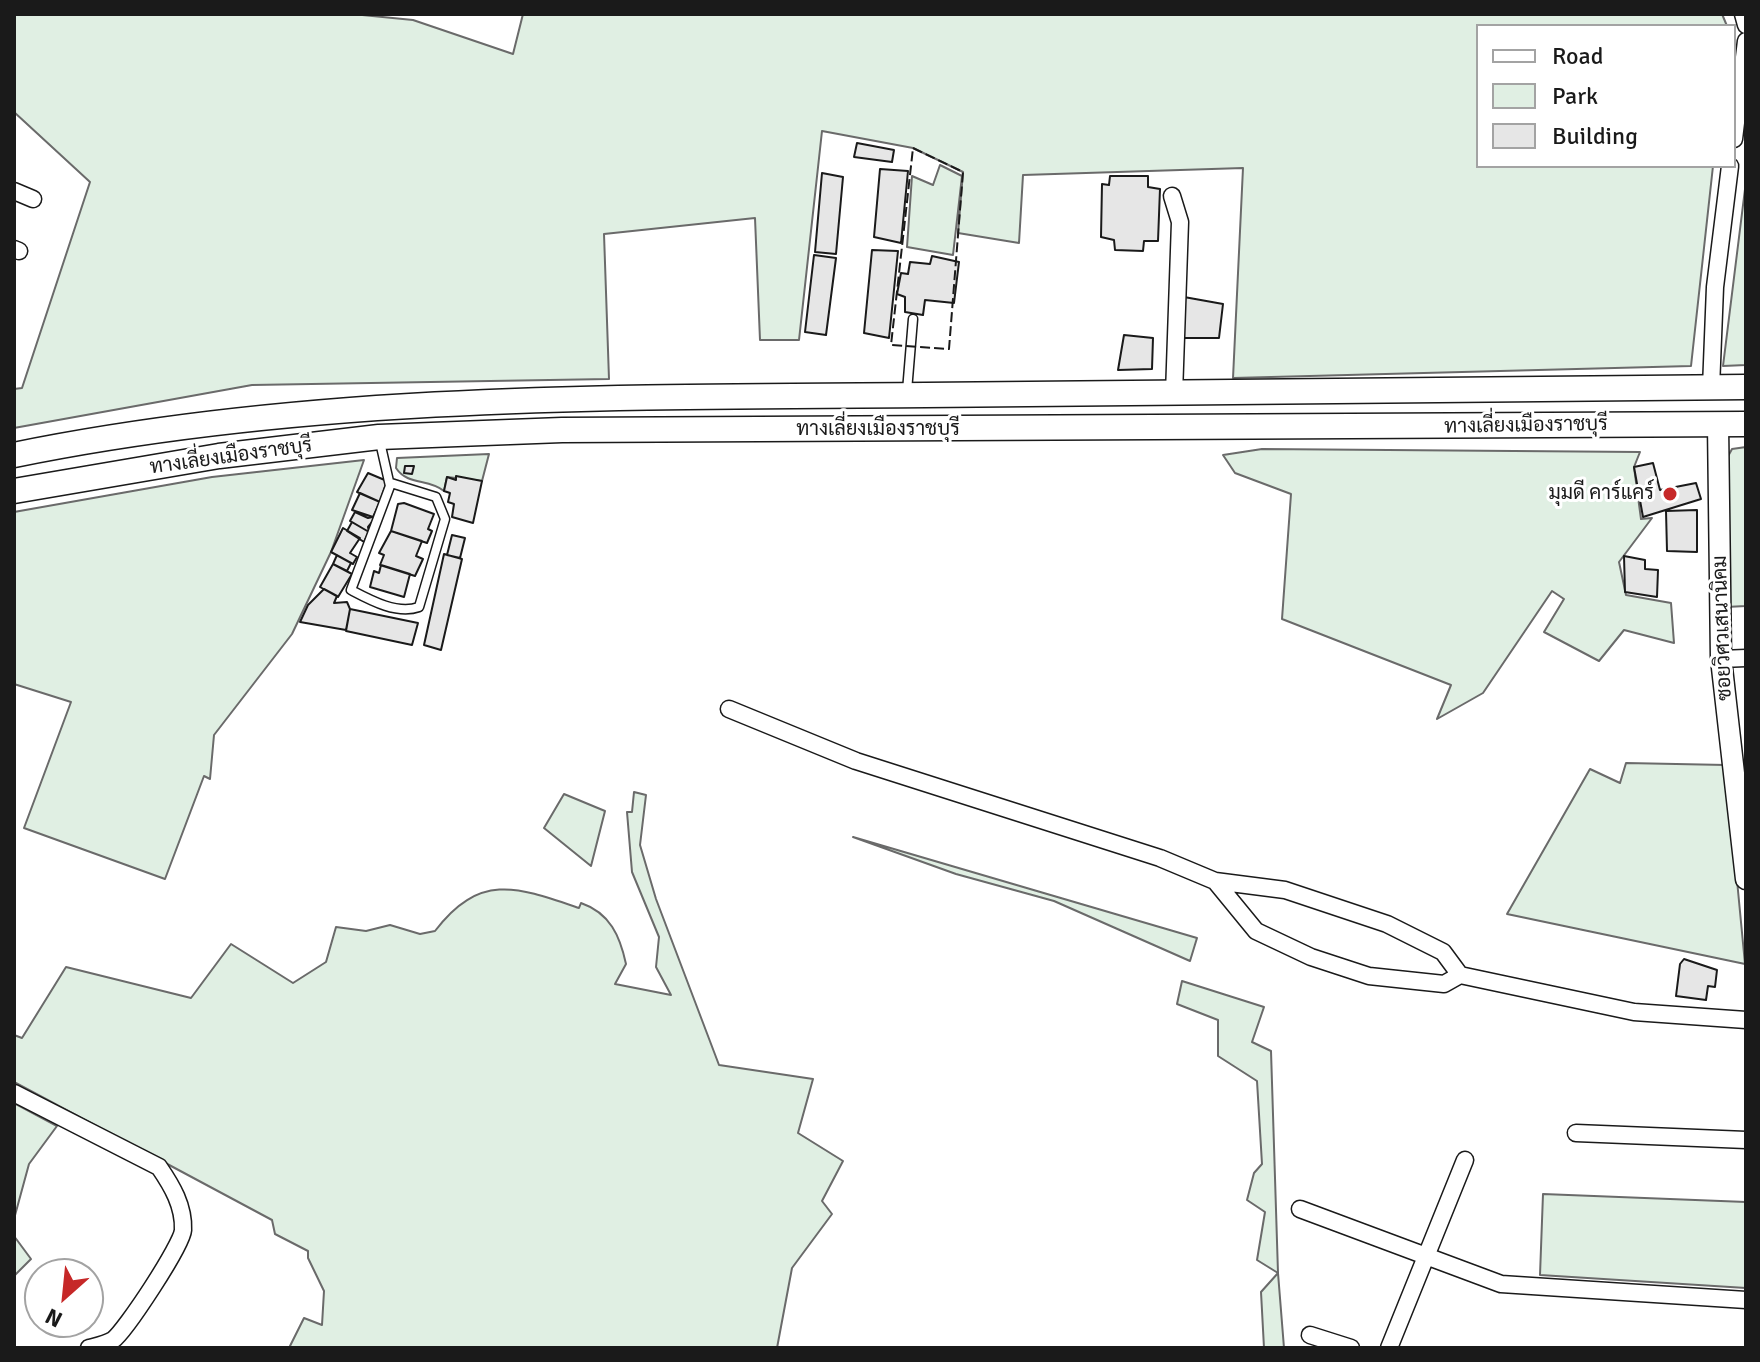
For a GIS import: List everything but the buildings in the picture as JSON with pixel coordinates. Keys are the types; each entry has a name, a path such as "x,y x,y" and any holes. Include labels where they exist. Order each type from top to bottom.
{"main road":[{"name":"ทางเลี่ยงเมืองราชบุรี","path":"14,455 229,422 560,401 1746,387"},
{"path":"560,401 562,430"},
{"name":"ทางเลี่ยงเมืองราชบุรี","path":"14,491 219,456 379,437 562,430 1746,424"}],"street":[{"path":"1743,14 1746,25"},
{"path":"1736,123 1746,41"},
{"path":"1711,388 1715,287 1730,168"},
{"path":"14,191 33,199"},
{"path":"1172,196 1180,222 1174,394"},
{"name":"ซอยวิศวเสนานิคม","path":"1718,424 1721,659 1740,764 1746,879"},
{"path":"1721,659 1746,658"},
{"path":"729,709 856,761 1160,858 1215,881 1285,890 1387,924 1443,952 1460,975"},
{"path":"1215,881 1256,931 1311,957 1369,976 1444,984 1460,975 1634,1012 1746,1020"},
{"path":"14,1093 159,1167 182,1212 183,1234 155,1283 113,1340 89,1348"},
{"path":"1576,1133 1746,1140"},
{"path":"1389,1348 1465,1160"},
{"path":"1300,1209 1501,1284 1746,1300"},
{"path":"1310,1335 1351,1348"}],"lane":[{"path":"907,395 913,319"},
{"path":"379,437 391,483 351,590 371,601 408,611 419,607 445,519 436,497 391,483"}],"green space":[{"path":"14,14 352,14 413,20 513,54 523,14 1722,14 1726,24 1476,24 1476,168 1713,168 1691,366 1233,378 1243,168 1023,175 1019,243 958,233 963,172 913,148 822,131 799,340 760,340 755,218 604,234 609,379 252,385 14,428 14,389 22,388 90,182 14,112"},
{"path":"940,165 962,176 953,255 907,247 912,176 933,185"},
{"path":"1746,181 1746,365 1723,366"},
{"path":"1746,447 1746,606 1726,607 1726,460 1732,449"},
{"path":"1262,449 1640,452 1634,467 1641,519 1652,518 1619,562 1626,595 1671,603 1674,643 1624,630 1599,661 1544,632 1564,599 1552,591 1483,693 1437,719 1451,685 1282,619 1291,494 1235,473 1223,455"},
{"path":"489,454 482,481 447,477 444,491 412,480 396,468 397,458"},
{"path":"364,460 331,552 292,634 214,735 210,779 204,776 165,879 24,828 71,702 14,684 14,512 212,477"},
{"path":"1626,763 1726,765 1745,964 1507,914 1590,769 1620,783"},
{"path":"634,792 646,795 640,845 656,899 719,1065 813,1079 798,1133 843,1161 822,1201 832,1214 792,1268 777,1348 289,1348 304,1318 322,1325 324,1291 308,1258 308,1251 275,1234 272,1220 14,1082 14,1035 22,1038 66,967 191,998 231,944 293,983 326,962 336,927 366,931 390,925 420,934 435,931 452,912 484,892 518,890 579,908 581,903 591,907 606,919 621,944 626,964 615,984 671,995 656,967 659,937 632,872 627,812 632,812"},
{"path":"564,794 605,811 591,866 544,828"},
{"path":"853,837 1197,938 1190,961 1054,901 956,874"},
{"path":"1182,981 1264,1007 1252,1042 1271,1051 1278,1273 1257,1260 1265,1212 1247,1200 1254,1173 1262,1164 1257,1081 1218,1056 1218,1020 1177,1004"},
{"path":"14,1103 57,1126 29,1164 14,1219"},
{"path":"1543,1194 1746,1202 1746,1288 1540,1275"},
{"path":"14,1236 30,1258 24,1258 24,1266 14,1276"},
{"path":"1278,1273 1284,1348 1264,1348 1261,1292"}],"fence":[{"path":"913,148 963,172 949,349 891,345 913,148"}],"place":[{"name":"มุมดี คาร์แคร์","path":"1670,494"}]}
